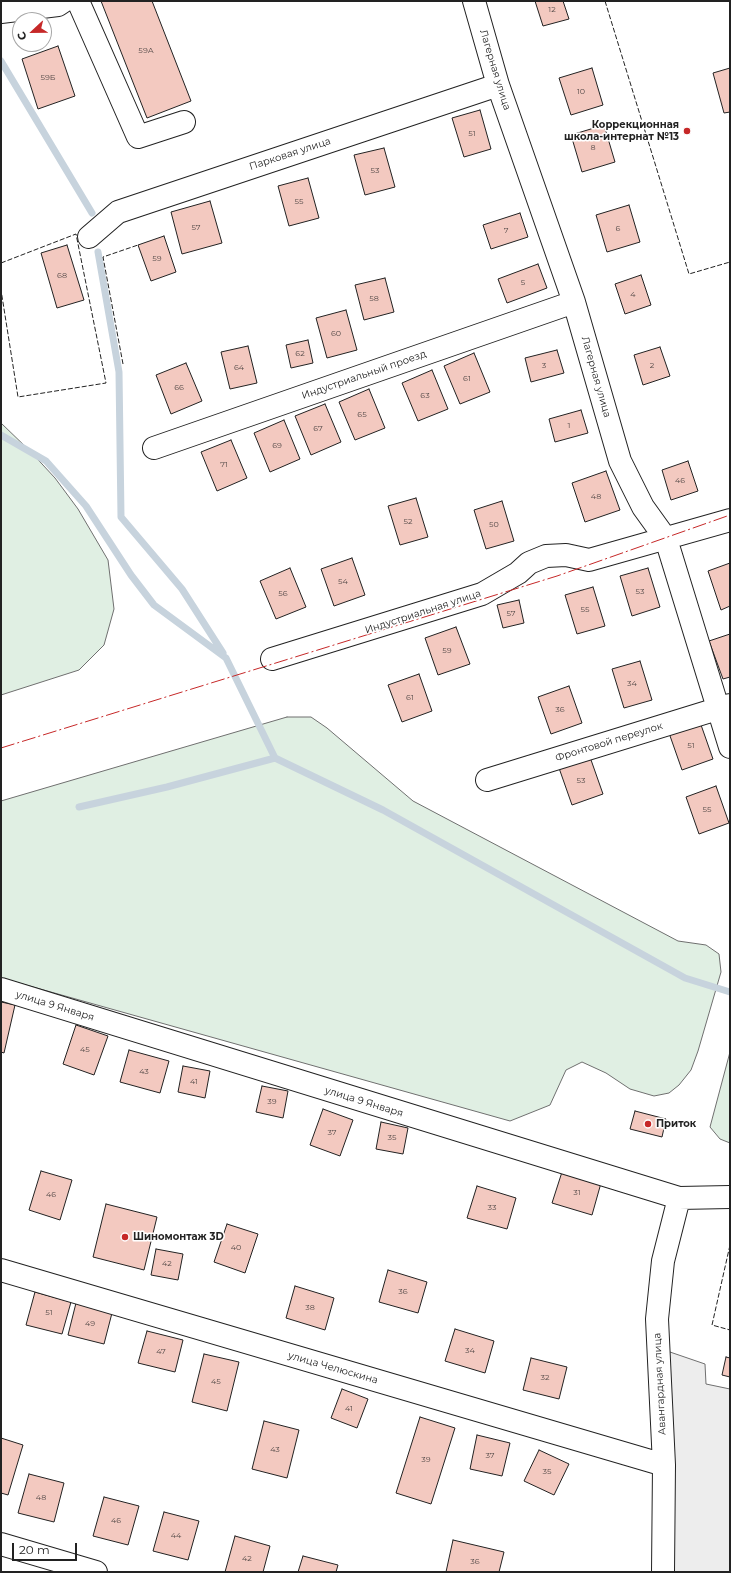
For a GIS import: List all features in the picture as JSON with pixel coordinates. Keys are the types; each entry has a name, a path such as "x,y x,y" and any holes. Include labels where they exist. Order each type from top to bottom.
{"street":[{"path":"1,12 58,5 64,1"},
{"path":"78,1 138,137 184,122"},
{"name":"Лагерная улица","path":"474,1 498,85 574,302 620,460 643,506 666,539 724,707 730,747"},
{"name":"Парковая улица","path":"89,237 118,212 498,85"},
{"name":"Индустриальный проезд","path":"154,448 574,302"},
{"name":"Индустриальная улица","path":"272,660 482,594 518,573 529,563 546,556 566,555 588,560 730,520"},
{"name":"Фронтовой переулок","path":"487,780 724,707"},
{"name":"улица 9 Января","path":"1,989 679,1198 730,1197"},
{"name":"Авангардная улица","path":"663,1572 664,1465 657,1319 663,1260 679,1198"},
{"name":"улица Челюскина","path":"1,1270 664,1465"},
{"path":"1,1544 96,1572"}],"green space":[{"path":"1,423 55,478 78,509 108,560 114,609 104,645 79,670 1,695"},
{"path":"287,717 311,717 327,728 413,801 678,941 706,945 719,954 721,972 698,1051 691,1070 679,1085 669,1093 654,1096 630,1089 606,1073 582,1062 566,1070 550,1105 510,1121 1,978 1,801"},
{"path":"730,1052 730,1143 720,1139 710,1127"}],"shaded area":[{"path":"667,1351 705,1364 706,1384 730,1389 730,1572 671,1572"}],"building":[{"path":"101,1 152,1 191,101 147,118"},
{"path":"535,1 563,1 569,19 543,26"},
{"path":"58,46 75,96 38,109 22,59 41,52 52,52 52,48"},
{"path":"592,68 603,105 571,115 559,78"},
{"path":"730,68 730,112 724,113 713,73"},
{"path":"480,110 491,149 464,157 452,118"},
{"path":"604,125 615,162 582,172 571,135"},
{"path":"384,148 395,187 365,195 354,155"},
{"path":"308,178 319,218 289,226 278,186"},
{"path":"210,201 222,243 182,254 171,212"},
{"path":"629,205 640,242 607,252 596,215"},
{"path":"520,213 528,237 491,249 483,225"},
{"path":"164,236 176,272 151,281 138,245"},
{"path":"67,245 84,300 57,308 41,253"},
{"path":"538,264 547,288 507,303 498,279"},
{"path":"641,275 651,305 625,314 615,284"},
{"path":"385,278 394,312 364,320 355,285"},
{"path":"346,310 357,350 327,358 316,318"},
{"path":"308,340 313,363 291,368 286,345"},
{"path":"248,346 257,383 230,389 221,352"},
{"path":"660,347 670,376 643,385 634,355"},
{"path":"557,350 564,373 531,382 525,358"},
{"path":"474,353 490,392 460,404 444,366"},
{"path":"186,363 202,401 171,414 156,375"},
{"path":"432,370 448,409 418,421 402,383"},
{"path":"369,389 385,428 355,440 339,402"},
{"path":"325,404 341,442 311,455 295,416"},
{"path":"581,410 588,433 555,442 549,419"},
{"path":"284,420 300,459 270,472 254,433"},
{"path":"231,440 247,478 217,491 201,452"},
{"path":"688,461 698,491 671,500 662,470"},
{"path":"606,471 620,510 585,522 572,483"},
{"path":"416,498 428,537 400,545 388,506"},
{"path":"502,501 514,541 486,549 474,510"},
{"path":"352,558 365,595 334,606 321,569"},
{"path":"730,563 730,606 721,610 708,571"},
{"path":"290,568 306,607 276,619 260,581"},
{"path":"648,568 660,607 632,616 620,576"},
{"path":"593,587 605,626 577,634 565,595"},
{"path":"519,600 524,623 503,628 497,605"},
{"path":"456,627 470,664 438,675 425,638"},
{"path":"730,634 730,677 723,679 709,641"},
{"path":"640,661 652,700 624,708 612,669"},
{"path":"419,674 432,711 402,722 388,685"},
{"path":"569,686 582,723 551,734 538,697"},
{"path":"700,722 713,759 682,770 669,733"},
{"path":"590,757 603,794 572,805 559,768"},
{"path":"716,786 729,823 699,834 686,797"},
{"path":"1,1002 15,1005 4,1053 1,1052"},
{"path":"76,1025 108,1036 94,1075 63,1064"},
{"path":"129,1050 169,1061 160,1093 120,1082"},
{"path":"183,1066 210,1071 205,1098 178,1092"},
{"path":"262,1086 288,1091 283,1118 256,1112"},
{"path":"323,1109 353,1120 340,1156 310,1145"},
{"name":"Приток","path":"635,1111 666,1119 662,1137 630,1129"},
{"path":"381,1122 408,1128 403,1154 376,1149"},
{"path":"41,1171 72,1180 60,1220 29,1210"},
{"path":"562,1172 601,1183 592,1215 552,1203"},
{"path":"477,1186 516,1198 507,1229 467,1218"},
{"name":"Шиномонтаж 3D","path":"106,1204 157,1217 144,1270 93,1257"},
{"path":"227,1224 258,1234 245,1273 214,1262"},
{"path":"156,1249 183,1254 178,1280 151,1275"},
{"path":"388,1270 427,1282 418,1313 379,1302"},
{"path":"295,1286 334,1298 325,1330 286,1318"},
{"path":"35,1292 71,1302 62,1334 26,1325"},
{"path":"76,1303 112,1313 104,1344 68,1335"},
{"path":"455,1329 494,1341 485,1373 445,1361"},
{"path":"147,1331 183,1340 175,1372 138,1363"},
{"path":"204,1354 239,1362 227,1411 192,1402"},
{"path":"726,1357 730,1358 730,1377 722,1375"},
{"path":"531,1358 567,1367 559,1399 523,1390"},
{"path":"342,1389 368,1399 357,1428 331,1418"},
{"path":"420,1417 455,1428 431,1504 396,1493"},
{"path":"264,1421 299,1430 287,1478 252,1469"},
{"path":"477,1435 510,1443 502,1476 470,1469"},
{"path":"1,1438 23,1445 8,1495 1,1493"},
{"path":"539,1450 569,1464 554,1495 524,1481"},
{"path":"29,1474 64,1483 54,1522 18,1513"},
{"path":"104,1497 139,1506 128,1545 93,1536"},
{"path":"164,1512 199,1521 188,1560 153,1551"},
{"path":"235,1536 270,1546 263,1572 225,1572"},
{"path":"453,1540 504,1552 499,1572 446,1572"},
{"path":"303,1556 338,1565 336,1572 298,1572"}],"waterway":[{"path":"1,61 92,213"},
{"path":"98,252 119,372 121,517 182,589 223,653"},
{"path":"1,435 46,461 86,506 131,575 154,605 226,658 275,758 383,810 685,978 730,992"},
{"path":"79,807 167,787 275,758"}],"fence":[{"path":"605,1 689,274 730,262"},
{"path":"1,263 76,234 106,383 18,397 1,290"},
{"path":"123,364 103,257 138,245"},
{"path":"730,1245 712,1325 730,1330"}],"power":[{"path":"1,748 557,576 730,515"}],"place":[{"name":"Коррекционная школа-интернат №13","path":"687,131"},
{"name":"Приток","path":"648,1124"},
{"name":"Шиномонтаж 3D","path":"125,1237"}]}
